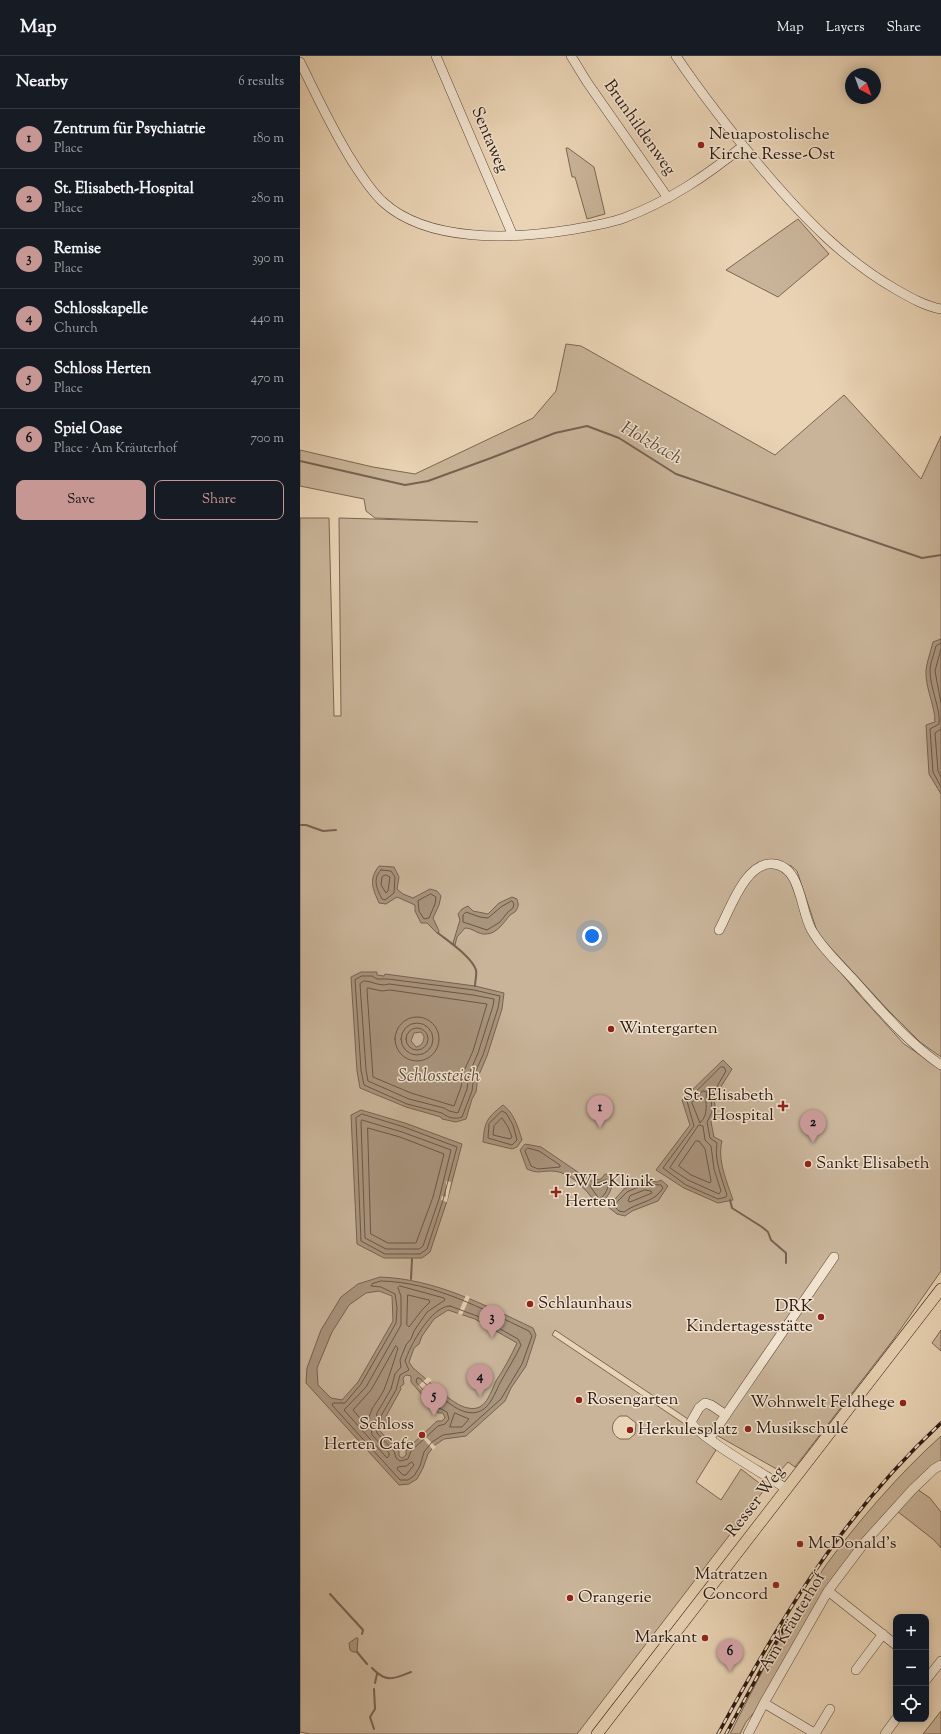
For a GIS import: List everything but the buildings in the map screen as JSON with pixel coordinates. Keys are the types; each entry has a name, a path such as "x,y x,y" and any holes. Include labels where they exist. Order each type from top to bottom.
{"main road":[{"name":"Resser Weg","path":"597,1734 941,1289"}],"street":[{"name":"Sentaweg","path":"436,56 513,236"},
{"name":"Brunhildenweg","path":"571,56 587,82 668,198"},
{"path":"676,56 706,100 743,146 827,240 879,280 932,308 941,309"},
{"path":"300,62 320,106 341,144 364,180 383,202 410,220 441,231 477,235 513,236 555,232 602,224 623,218 668,198 706,175 743,146"},
{"path":"719,930 742,884 749,874 759,866 768,864 774,864 787,869 796,882 808,923 814,934 895,1026 917,1047 941,1065"},
{"path":"710,1438 834,1257"},
{"path":"726,1415 711,1405 705,1403 701,1405 691,1422 710,1438 787,1489"},
{"name":"Am Kräuterhof","path":"748,1734 828,1591 865,1542 912,1490 934,1469 941,1465"},
{"path":"828,1591 893,1642"},
{"path":"856,1670 883,1634"},
{"path":"929,1670 941,1661"},
{"path":"764,1703 815,1734 830,1709"},
{"path":"885,1734 894,1722"}],"shaded area":[{"path":"566,148 594,167 605,214 587,219 575,177 572,177"},
{"path":"798,219 829,254 778,297 726,270"},
{"path":"566,344 581,346 775,455 844,395 921,479 941,436 941,1057 920,1042 887,1009 818,934 797,871 790,865 789,878 811,936 856,991 904,1044 941,1069 941,1271 893,1340 795,1467 788,1462 780,1471 688,1419 555,1330 552,1335 683,1423 716,1450 696,1482 721,1500 741,1469 763,1486 764,1490 577,1734 310,1734 300,1732 300,518 329,518 334,716 341,716 339,518 478,522 375,518 366,511 364,499 300,486 300,450 373,467 415,474 533,418 556,391","holes":["620,1416 627,1416 636,1423 635,1434 629,1439 620,1439 614,1434 612,1428 614,1421"]},
{"path":"941,1330 941,1351 932,1343"},
{"path":"941,1436 941,1460 865,1538 758,1708 746,1722 740,1734 730,1734 763,1669 799,1606 826,1565 880,1498"},
{"path":"917,1489 930,1498 941,1512 941,1548 934,1540 897,1511"},
{"path":"941,1711 941,1734 923,1734"}],"water":[{"path":"941,639 941,794 929,774 926,725 935,722 935,716 927,683 926,670 933,642"},
{"path":"379,866 394,867 399,877 397,889 403,894 413,898 430,889 437,891 441,896 433,918 439,931 438,934 427,923 421,923 415,911 415,905 397,897 386,904 379,903 373,889 373,880"},
{"path":"512,897 517,899 517,910 510,915 497,930 483,934 465,928 457,937 455,945 453,943 460,920 458,914 462,909 468,906 473,911 488,914 499,903"},
{"name":"Schlossteich","path":"361,972 377,972 377,975 384,976 385,974 475,986 504,993 502,1009 487,1056 478,1077 476,1092 472,1099 466,1119 456,1122 442,1119 441,1117 406,1107 360,1088 357,1071 351,977","holes":["421,1032 424,1036 424,1040 420,1046 416,1047 411,1041 414,1033"]},
{"path":"723,1060 732,1069 714,1098 716,1113 711,1122 714,1137 722,1141 722,1163 733,1200 718,1203 684,1188 656,1170 690,1125 682,1100"},
{"path":"503,1105 513,1116 522,1140 517,1147 512,1149 483,1142 487,1121"},
{"name":"Schlossteich","path":"361,1110 405,1123 462,1144 447,1201 430,1252 422,1258 384,1258 357,1244 351,1115"},
{"path":"525,1144 541,1147 591,1181 601,1179 605,1174 611,1175 612,1187 609,1193 602,1203 597,1204 577,1182 565,1174 551,1171 537,1172 527,1169 520,1150"},
{"path":"645,1180 657,1182 661,1180 668,1186 658,1201 632,1211 625,1216 617,1214 608,1207 624,1189"},
{"path":"380,1277 401,1279 440,1288 478,1302 533,1328 536,1335 526,1366 511,1388 505,1401 466,1436 444,1439 435,1445 428,1454 417,1479 409,1484 399,1485 306,1383 307,1368 321,1330 341,1297 358,1284","holes":["379,1291 392,1296 393,1321 358,1382 342,1400 331,1398 318,1385 317,1368 332,1332 349,1305 366,1293","448,1310 475,1319 517,1343 489,1396 479,1407 468,1408 455,1402 413,1368 409,1362 414,1348 419,1344 422,1336 434,1319","406,1375 411,1376 411,1382 438,1413 443,1413 445,1418 442,1421 437,1421 406,1450 406,1455 402,1458 399,1456 399,1451 379,1430 388,1421 385,1418 401,1389 400,1387 404,1384 403,1378"]},
{"path":"358,1638 357,1652 353,1652 350,1650 349,1643"}],"pier":[{"path":"446,1181 451,1182 447,1202 441,1200 442,1196 446,1197"},
{"path":"466,1295 470,1297 462,1315 458,1314"},
{"path":"428,1377 432,1380 421,1390 418,1386"},
{"path":"423,1434 436,1447 433,1450 421,1436"}],"waterway":[{"name":"Holzbach","path":"300,461 405,485 428,481 555,433 587,426 619,438 676,474 922,558 941,555"},
{"path":"300,825 306,825 323,831 336,830"},
{"path":"438,933 459,950 474,965 476,970 475,986"},
{"path":"730,1200 732,1208 768,1232 771,1240 786,1253 786,1263"},
{"path":"411,1279 412,1259"},
{"path":"330,1594 363,1630 362,1634"},
{"path":"357,1652 367,1664"},
{"path":"372,1668 386,1678 395,1678 411,1672"},
{"path":"375,1683 377,1674"},
{"path":"374,1689 375,1709 370,1717 374,1729"}],"railway":[{"path":"718,1734 766,1649 816,1569 873,1494 941,1423"},
{"path":"726,1734 785,1626"}],"place":[{"name":"Neuapostolische Kirche Resse-Ost","path":"701,145"},
{"name":"Wintergarten","path":"611,1029"},
{"name":"St. Elisabeth Hospital","path":"783,1106"},
{"name":"Zentrum für Psychiatrie","path":"600,1128"},
{"name":"St. Elisabeth-Hospital","path":"813,1143"},
{"name":"Sankt Elisabeth","path":"808,1164"},
{"name":"LWL-Klinik Herten","path":"556,1192"},
{"name":"Schlaunhaus","path":"530,1304"},
{"name":"DRK Kindertagesstätte","path":"821,1317"},
{"name":"Remise","path":"492,1338"},
{"name":"Schlosskapelle","path":"480,1397"},
{"name":"Rosengarten","path":"579,1400"},
{"name":"Wohnwelt Feldhege","path":"903,1403"},
{"name":"Schloss Herten","path":"434,1416"},
{"name":"Musikschule","path":"748,1429"},
{"name":"Herkulesplatz","path":"630,1430"},
{"name":"Schloss Herten Cafe","path":"422,1435"},
{"name":"McDonald's","path":"800,1544"},
{"name":"Matratzen Concord","path":"776,1585"},
{"name":"Orangerie","path":"570,1598"},
{"name":"Markant","path":"705,1638"},
{"name":"Spiel Oase","path":"730,1672"}]}
